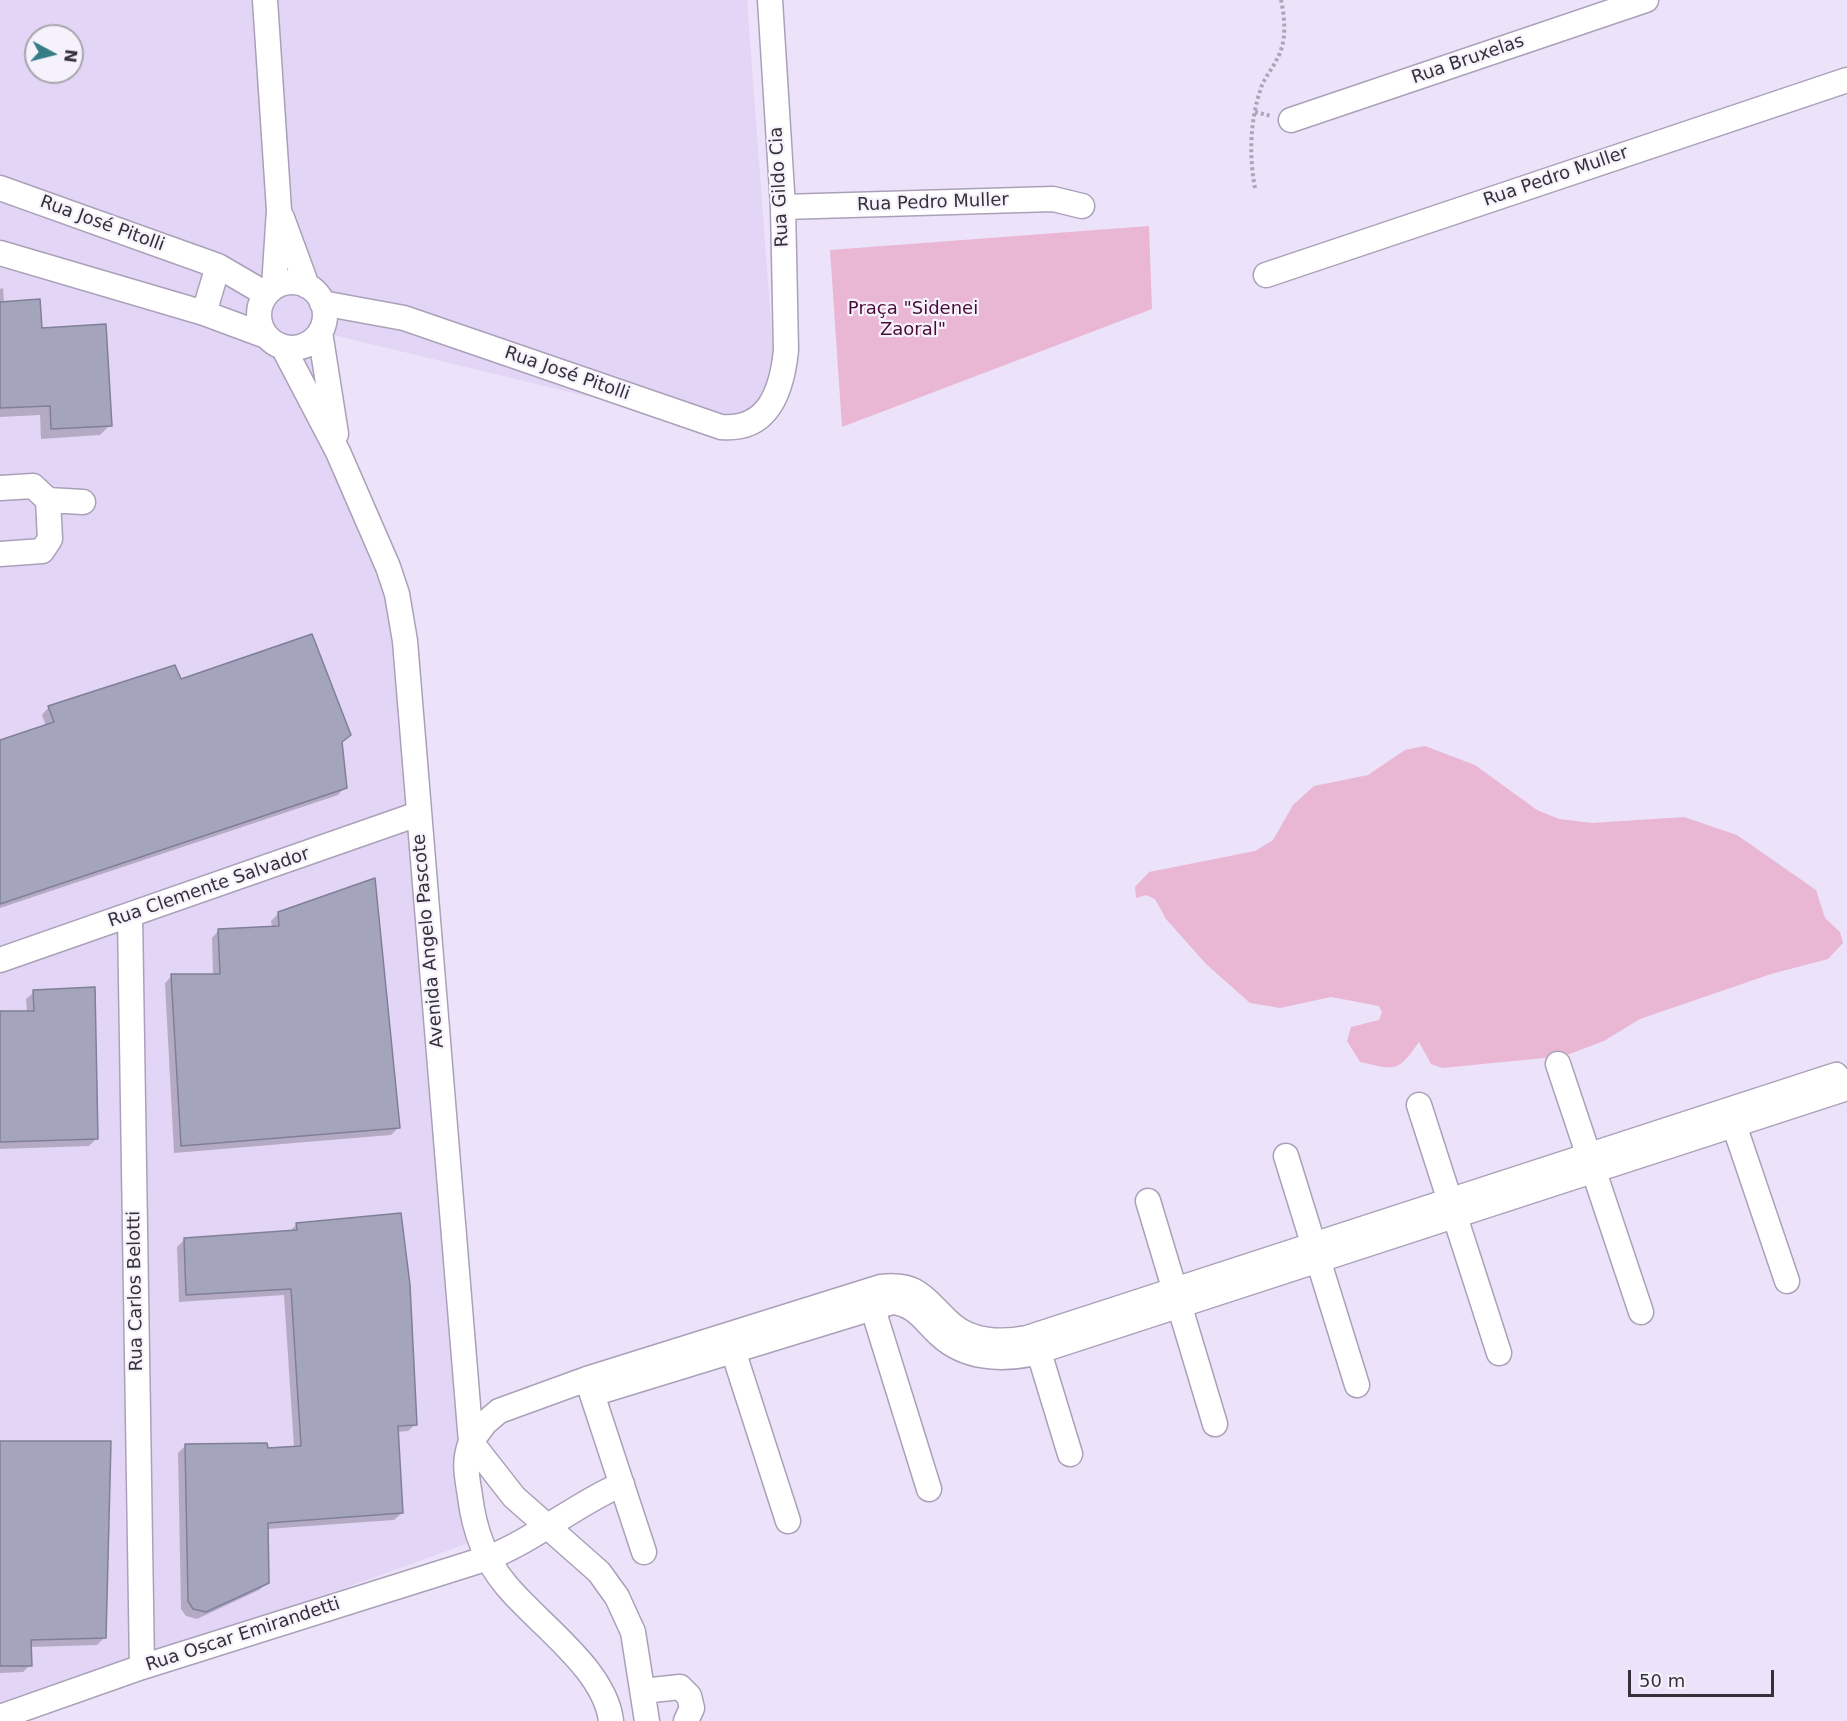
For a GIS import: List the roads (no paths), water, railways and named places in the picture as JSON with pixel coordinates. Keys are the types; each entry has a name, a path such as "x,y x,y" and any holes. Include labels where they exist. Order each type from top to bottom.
{"street":[{"path":"265,0 279,210 270,291 260,308 259,322 274,341"},
{"name":"Rua Gildo Cia","path":"770,0 783,207 786,350 783,374"},
{"name":"Rua Bruxelas","path":"1291,120 1646,0"},
{"name":"Rua Pedro Muller","path":"1266,275 1847,80"},
{"name":"Rua José Pitolli","path":"0,188 218,266 270,291"},
{"name":"Rua Pedro Muller","path":"783,207 1053,199 1082,206"},
{"path":"0,253 204,313 274,341 304,346 320,332 325,317 279,210"},
{"path":"204,313 218,266"},
{"path":"270,291 285,283 315,294"},
{"name":"Rua José Pitolli","path":"315,294 404,318 721,428 737,429 748,426 759,417 771,403 783,374"},
{"name":"Avenida Angelo Pascote","path":"320,332 338,452"},
{"name":"Avenida Angelo Pascote","path":"274,341 338,452 398,594 405,641 471,1442 464,1458 472,1518 488,1558 505,1584 595,1679 607,1702 611,1721"},
{"path":"0,488 33,486 48,500 83,502"},
{"path":"0,554 42,551 50,539 48,500"},
{"name":"Rua Clemente Salvador","path":"0,960 418,814"},
{"name":"Rua Carlos Belotti","path":"130,915 142,1667"},
{"path":"1558,1064 1641,1312"},
{"path":"1419,1105 1499,1353"},
{"path":"647,1721 633,1632 617,1597 599,1572 514,1497 471,1442 485,1423 499,1411 590,1386 870,1299 892,1285 915,1290 925,1296 952,1325 986,1340 1036,1344 1732,1117 1786,1281"},
{"path":"1286,1156 1357,1385"},
{"path":"1148,1201 1215,1424"},
{"path":"870,1299 929,1489"},
{"path":"730,1342 788,1521"},
{"path":"1036,1344 1070,1454"},
{"path":"590,1386 644,1552"},
{"name":"Rua Oscar Emirandetti","path":"0,1718 142,1667 488,1558 521,1544 596,1496 622,1484"},
{"path":"643,1691 680,1687 685,1691 692,1708 686,1721"}],"park label":[{"name":"Praça \"Sidenei Zaoral\"","path":"913,319"}]}
